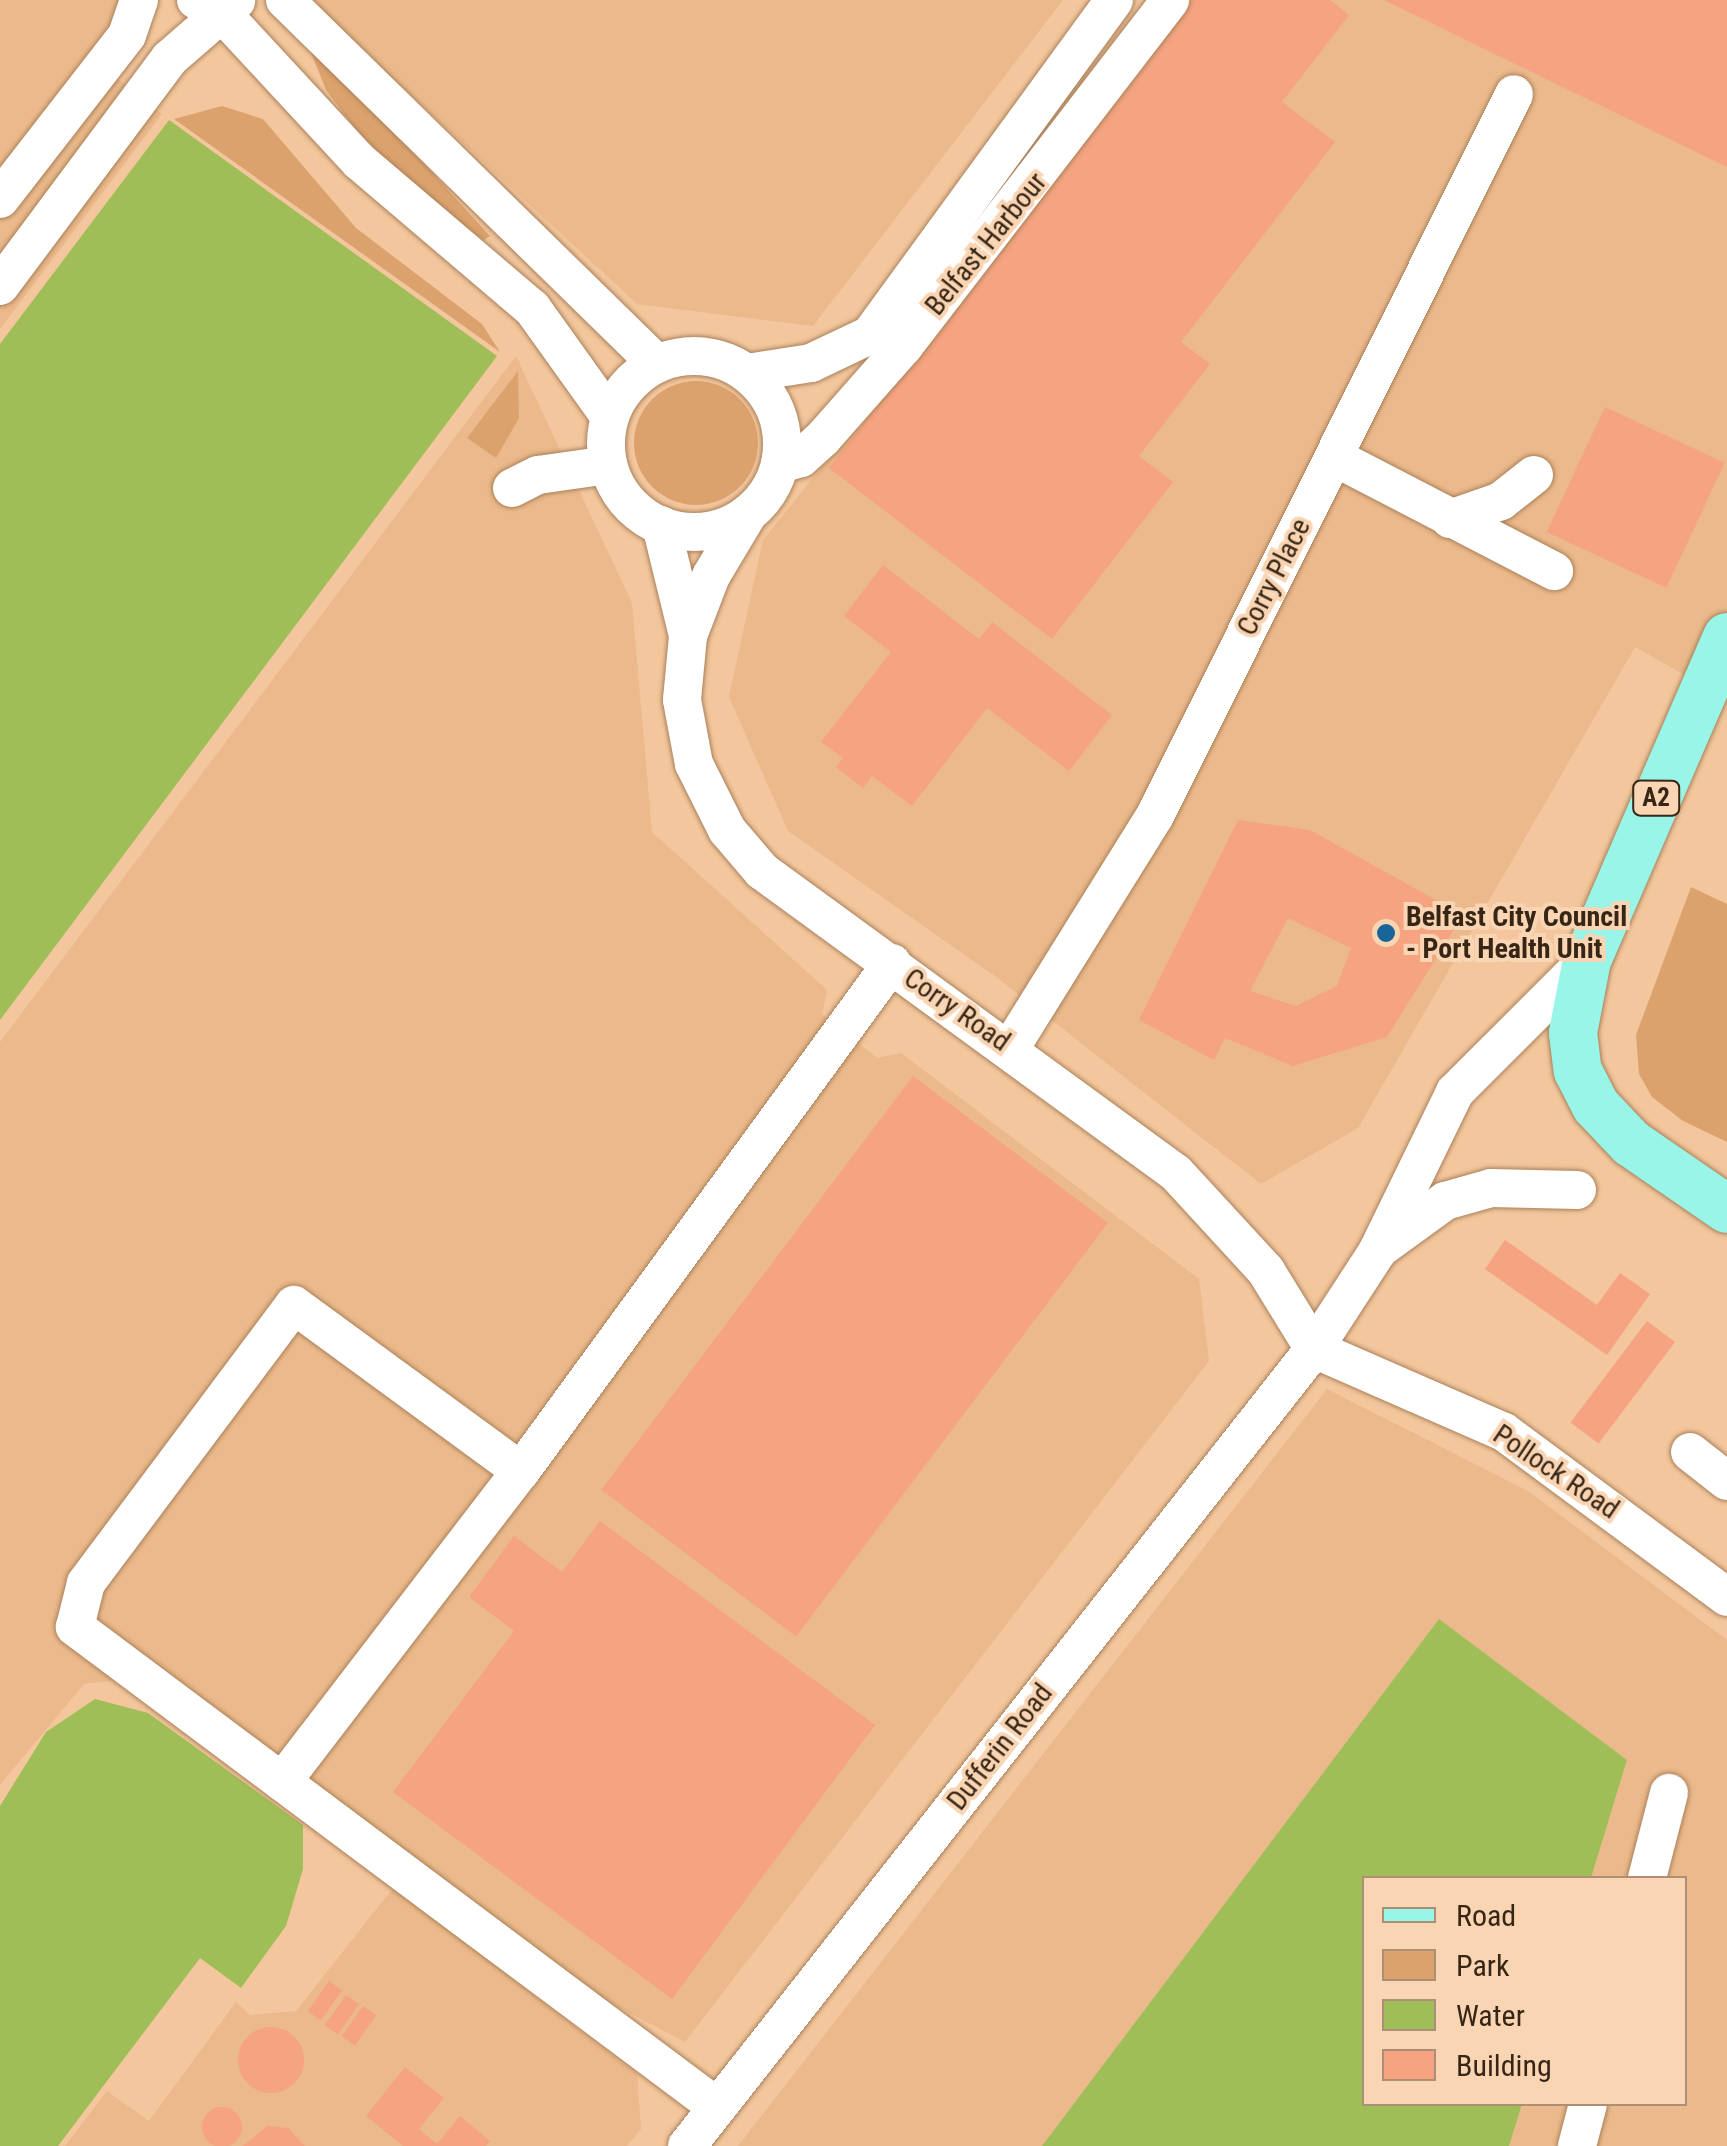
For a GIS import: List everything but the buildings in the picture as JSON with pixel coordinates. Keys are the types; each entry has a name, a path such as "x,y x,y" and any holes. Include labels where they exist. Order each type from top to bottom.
{"main road":[{"name":"A2","path":"1722,659 1586,960 1573,1033 1578,1071 1596,1106 1631,1142 1727,1209"}],"street":[{"name":"Belfast Harbour","path":"747,373 811,364 870,335 1114,0"},
{"name":"Belfast Harbour","path":"780,464 801,458 823,438 904,346 1170,0"},
{"path":"247,2 657,364"},
{"path":"0,286 188,38 247,2"},
{"path":"247,2 263,60 360,161 532,308 610,417"},
{"path":"0,199 133,17 263,60"},
{"name":"Corry Place","path":"1010,1047 1155,816 1514,94"},
{"path":"703,356 747,373 777,414 780,464 748,514 721,528 660,526 627,502 608,464 610,417 636,377 657,364 703,356"},
{"path":"1334,457 1554,571"},
{"path":"512,488 538,474 608,464"},
{"path":"1450,519 1501,501 1534,476"},
{"name":"Corry Road","path":"688,636 711,576 748,514"},
{"name":"Corry Road","path":"660,526 688,636 687,732 726,830 762,871 1010,1047 1176,1173 1266,1271 1314,1349"},
{"path":"1377,1252 1455,1092 1586,960"},
{"path":"282,1782 520,1472 892,964"},
{"path":"1377,1252 1422,1216 1491,1188 1577,1190"},
{"name":"Dufferin Road","path":"687,2146 1314,1349 1377,1252"},
{"path":"520,1472 294,1305 86,1582 75,1627 716,2107"},
{"name":"Pollock Road","path":"1314,1349 1504,1432 1727,1598"},
{"path":"1690,1452 1727,1482"},
{"path":"1648,1876 1669,1793"},
{"path":"1578,2146 1588,2106"}],"shaded area":[{"path":"0,0 129,0 120,43 135,56 118,79 162,114 0,329"},
{"path":"308,0 1063,0 813,326 637,304"},
{"path":"1199,0 1727,0 1727,699 1635,647 1358,1128 1261,1184 999,979 788,831 729,697 763,540"},
{"path":"516,356 632,603 652,832 827,990 822,1014 877,1058 901,1053 1199,1279 1209,1361 685,2042 400,1893 637,2074 641,2129 627,2146 65,2146 107,2091 149,2121 236,2002 250,2015 296,2011 393,1888 118,1680 84,1684 0,1785 0,1042"},
{"path":"1327,1389 1528,1491 1727,1640 1727,2146 1509,2146 1521,2106 1687,2106 1687,1876 1592,1876 1627,1760 1439,1619 1042,2146 738,2146"}],"green space":[{"path":"308,45 490,236 484,240 442,212 366,143 326,90"},
{"path":"222,106 263,119 356,228 482,324 500,352 174,119"},
{"path":"518,371 519,418 496,458 467,438"},
{"path":"696,381 720,385 740,399 754,419 758,443 754,467 740,487 720,501 696,505 672,501 652,487 638,467 634,443 638,419 652,399 672,385"},
{"path":"1691,887 1727,904 1727,1142 1683,1121 1652,1097 1639,1074 1636,1035"}],"water":[{"path":"169,120 497,356 0,1020 0,344"},
{"path":"1439,1619 1627,1760 1592,1876 1362,1876 1362,2106 1521,2106 1509,2146 1042,2146"},
{"path":"95,1699 148,1713 303,1825 303,1869 286,1926 241,1988 200,1958 58,2146 0,2146 0,1806 46,1732"}],"place":[{"name":"Belfast City Council - Port Health Unit","path":"1386,933"}]}
